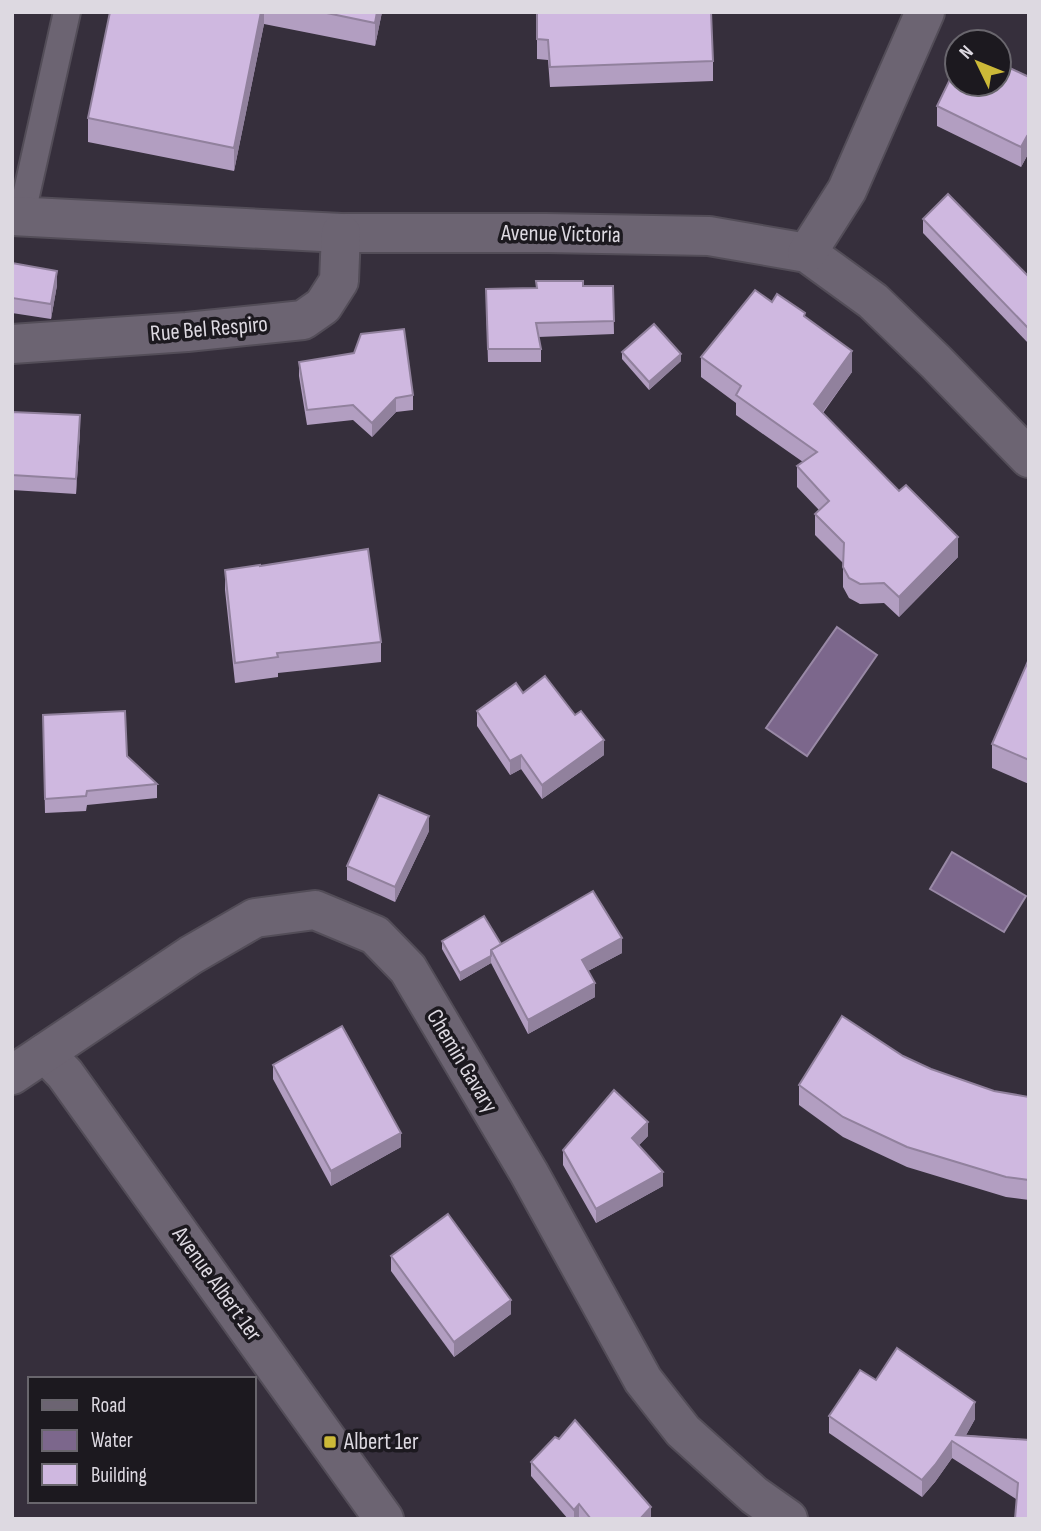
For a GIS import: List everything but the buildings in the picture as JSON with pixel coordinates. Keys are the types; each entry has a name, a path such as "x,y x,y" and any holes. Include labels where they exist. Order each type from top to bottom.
{"street":[{"path":"807,253 847,190 925,12"},
{"name":"Avenue Victoria","path":"17,217 341,233 709,236 807,253 873,301 1029,458"},
{"name":"Rue Bel Respiro","path":"12,344 187,332 303,320 323,306 339,281 341,233"},
{"name":"Chemin Gavary","path":"12,1075 28,1053 191,954 255,919 315,910 375,935 408,969 529,1173 643,1380 683,1431 754,1495 788,1519"},
{"name":"Avenue Albert 1er","path":"28,1053 65,1074 384,1519"}],"lane":[{"path":"17,217 67,12"}],"water":[{"path":"837,627 877,655 807,756 766,728"},
{"path":"952,852 1026,896 1004,932 930,889"}],"place":[{"name":"Albert 1er","path":"330,1442"}]}
